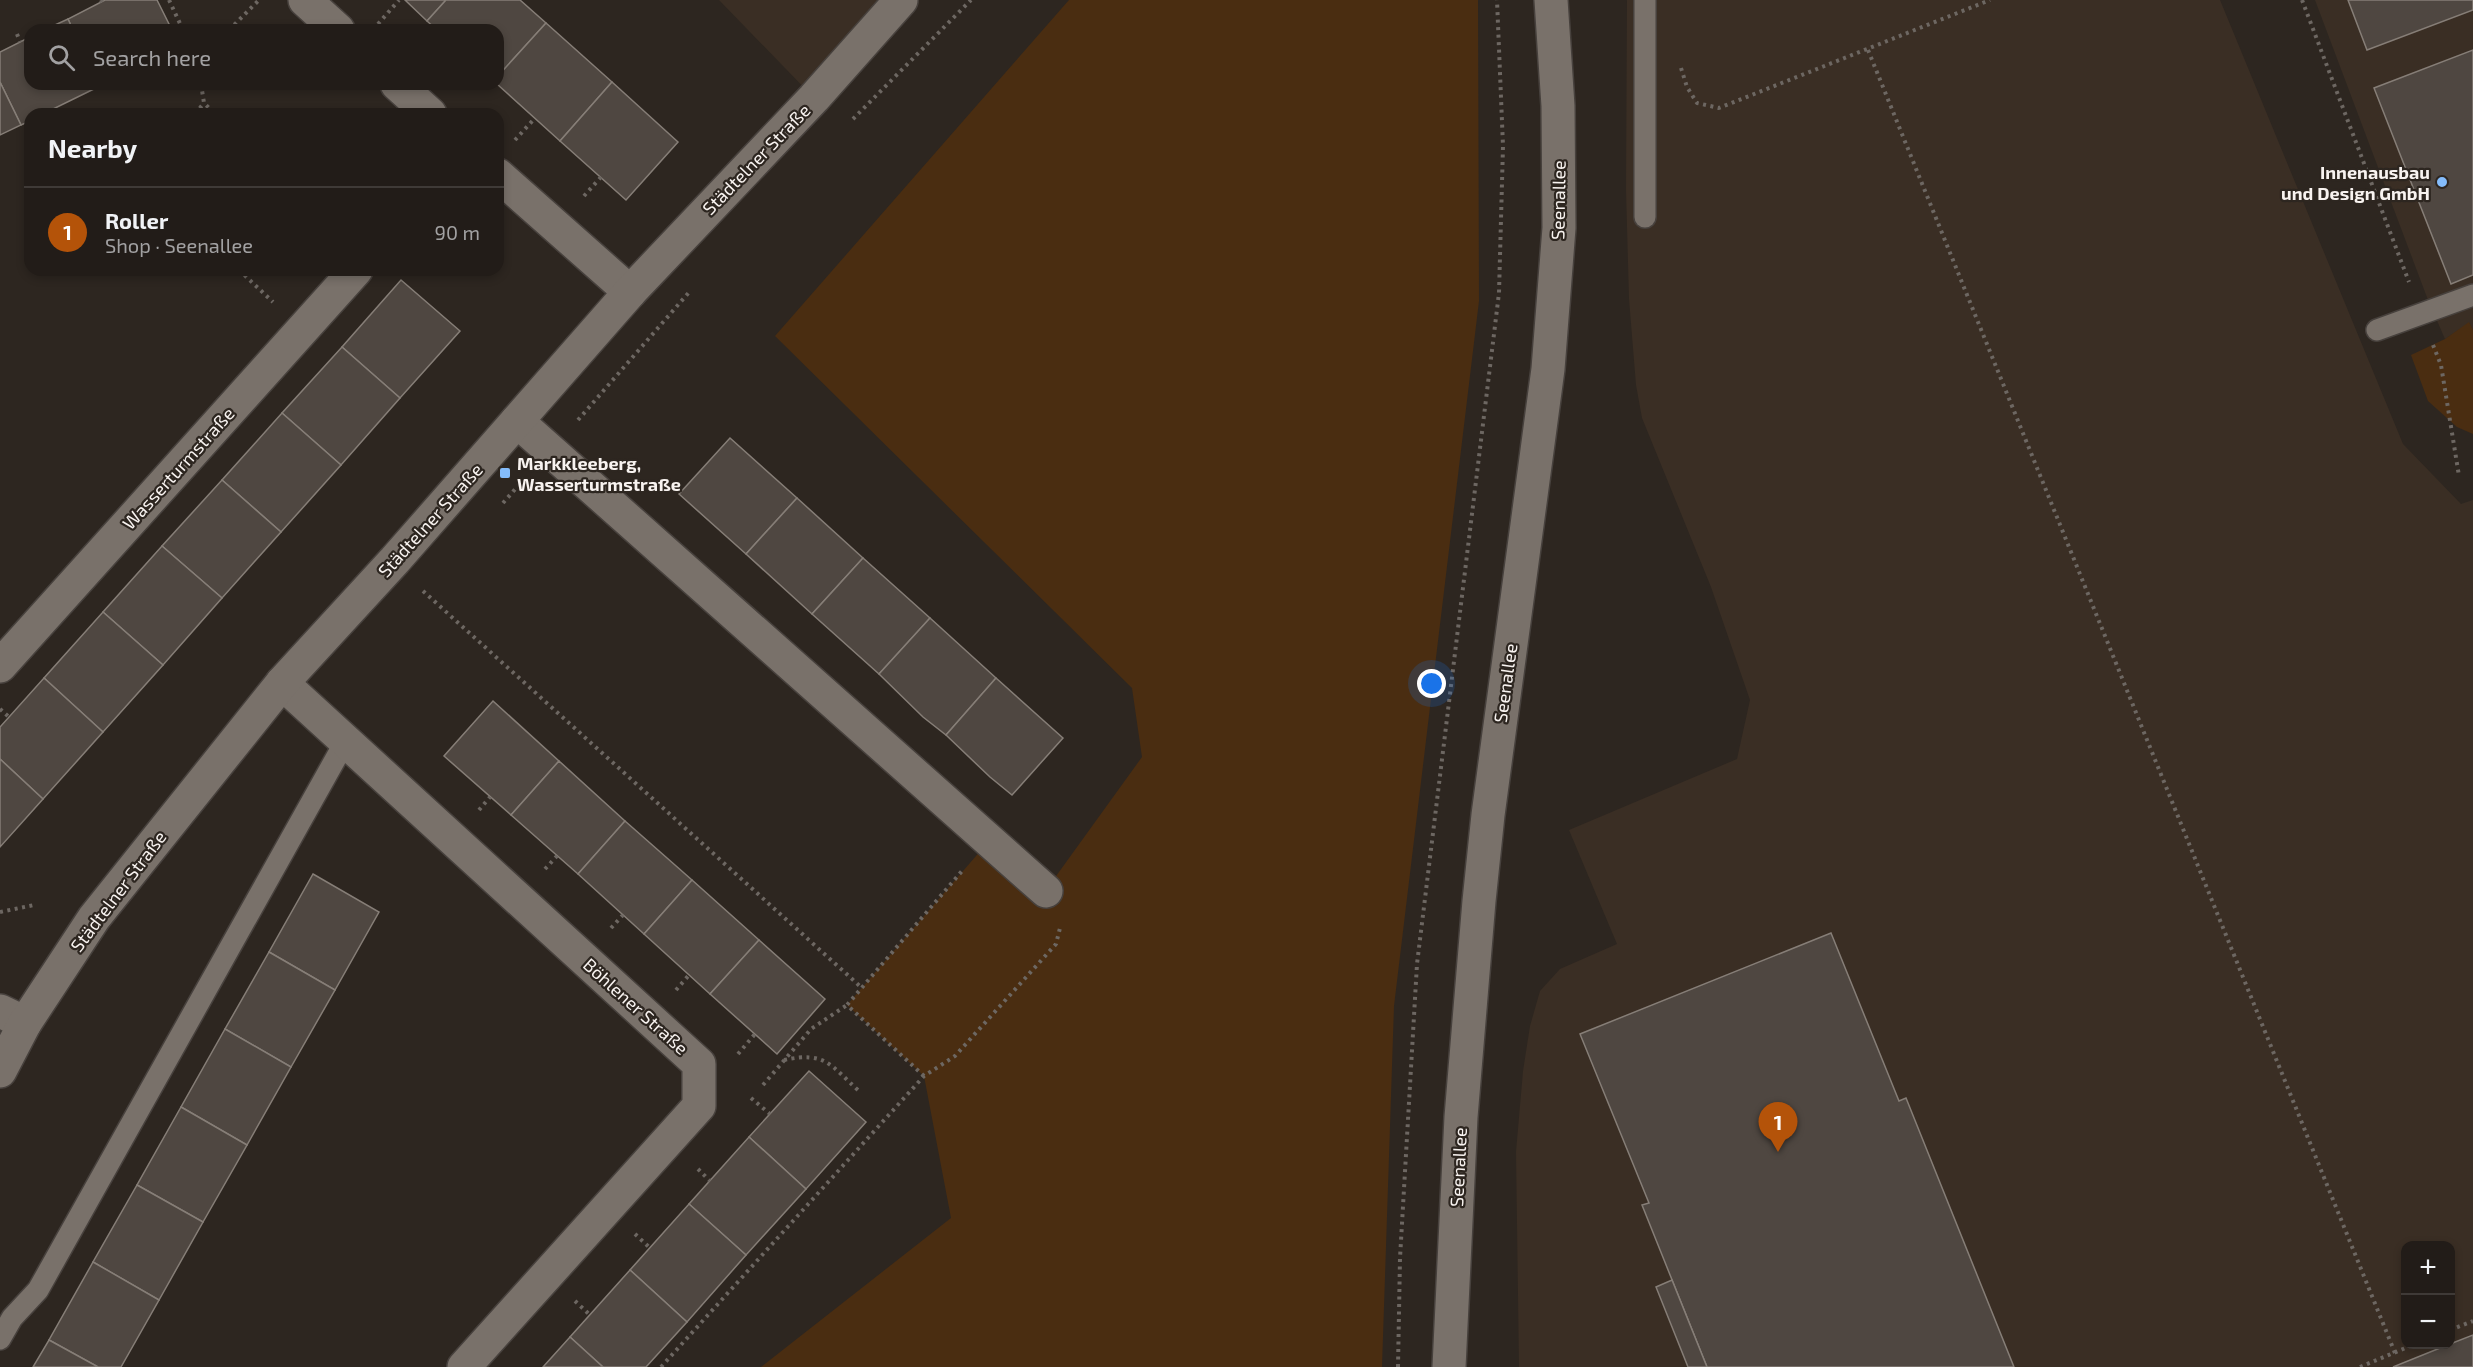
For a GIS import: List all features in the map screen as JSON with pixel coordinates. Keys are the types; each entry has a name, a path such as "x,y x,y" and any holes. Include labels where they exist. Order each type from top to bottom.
{"street":[{"path":"305,0 331,24"},
{"name":"Städtelner Straße","path":"0,1071 12,1017 282,683 630,292 814,98 901,0"},
{"name":"Seenallee","path":"1449,1367 1461,1117 1479,901 1488,815 1550,345 1559,228 1558,106 1551,0"},
{"path":"404,90 423,108"},
{"path":"504,161 630,292"},
{"name":"Wasserturmstraße","path":"0,666 351,276"},
{"path":"517,421 1046,891"},
{"name":"Böhlener Straße","path":"282,683 699,1064 699,1106 464,1367"}],"lane":[{"path":"1645,0 1645,216"},
{"path":"2377,330 2473,295"},
{"path":"0,1339 12,1318 38,1290 345,742"}],"path":[{"path":"169,0 180,24"},
{"path":"235,24 259,0"},
{"path":"378,24 399,0"},
{"path":"848,124 971,0"},
{"path":"1398,1367 1400,1258 1417,964 1499,293 1503,146 1497,0"},
{"path":"1678,57 1687,87 1697,103 1719,108 1990,0"},
{"path":"2302,0 2441,365 2459,476"},
{"path":"17,34 20,42"},
{"path":"1869,50 2395,1353"},
{"path":"202,90 204,103 209,108"},
{"path":"200,108 204,103"},
{"path":"504,161 535,118"},
{"path":"582,199 601,177"},
{"path":"246,276 303,329"},
{"path":"576,422 694,288"},
{"path":"423,591 862,988"},
{"path":"0,709 9,717"},
{"path":"763,1085 811,1029 847,1005 967,866"},
{"path":"661,1367 924,1076 955,1056 1056,944 1062,918 1046,891"},
{"path":"0,912 34,905"},
{"path":"847,1005 924,1076"},
{"path":"734,1059 755,1034"},
{"path":"783,1060 805,1056 824,1059 859,1091"},
{"path":"752,1098 770,1114"},
{"path":"692,1164 710,1181"},
{"path":"631,1231 650,1248"},
{"path":"571,1297 590,1315"},
{"path":"2455,1328 2473,1321"},
{"path":"2360,1367 2404,1349"}],"shaded area":[{"path":"719,0 901,0 814,98"},
{"path":"1069,0 1478,0 1479,301 1394,1006 1382,1367 761,1367 951,1218 924,1076 847,1005 989,841 1046,890 1142,757 1132,688 775,336"},
{"path":"1627,0 2220,0 2403,444 2461,504 2473,500 2473,1367 1519,1367 1516,1152 1523,1071 1530,1026 1540,991 1560,969 1617,944 1569,830 1737,759 1750,700 1711,587 1642,418 1636,385 1629,299 1626,190"},
{"path":"2315,0 2473,0 2473,330 2469,323 2445,339 2428,300"},
{"path":"2469,322 2473,330 2473,434 2457,427 2428,401 2411,355 2445,339"}],"building":[{"path":"105,0 157,0 169,24 70,24 68,19"},
{"path":"405,0 446,0 427,21"},
{"path":"446,0 520,0 546,23 504,69 504,24 430,24 427,21"},
{"path":"2348,0 2473,0 2473,10 2367,50"},
{"path":"68,19 70,24 57,24"},
{"path":"546,23 612,82 560,141 504,90 504,69"},
{"path":"24,40 24,90 92,90 55,108 24,108 24,124 21,125 0,82 0,52"},
{"name":"Innenausbau und Design GmbH","path":"2473,50 2473,275 2451,284 2374,88"},
{"path":"0,82 21,125 0,135"},
{"path":"612,82 678,142 626,200 560,141"},
{"path":"401,280 460,331 400,398 342,347"},
{"path":"342,347 400,398 341,465 282,413"},
{"path":"282,413 341,465 281,532 222,480"},
{"path":"730,438 797,498 746,554 679,494"},
{"path":"222,480 281,532 222,598 162,546"},
{"path":"797,498 863,558 812,614 746,554"},
{"path":"162,546 222,598 163,665 103,612"},
{"path":"863,558 930,618 879,674 812,614"},
{"path":"103,612 163,665 103,732 44,678"},
{"path":"930,618 996,678 946,735 923,717 879,674"},
{"path":"44,678 103,732 43,799 0,759 0,727"},
{"path":"996,678 1063,738 1012,795 946,735"},
{"path":"493,701 559,761 511,815 444,756"},
{"path":"0,759 43,799 0,847"},
{"path":"559,761 625,821 578,874 511,815"},
{"path":"625,821 692,880 644,934 578,874"},
{"path":"313,874 379,912 335,990 269,952"},
{"path":"692,880 759,940 710,994 644,934"},
{"path":"1831,933 1899,1101 1906,1098 2014,1367 1707,1367 1642,1205 1649,1203 1580,1034"},
{"path":"759,940 825,999 777,1054 710,994"},
{"path":"269,952 335,990 291,1067 225,1029"},
{"path":"225,1029 291,1067 247,1145 181,1107"},
{"path":"809,1071 866,1122 806,1189 749,1137"},
{"path":"181,1107 247,1145 203,1222 137,1185"},
{"path":"749,1137 806,1189 746,1255 689,1204"},
{"path":"137,1185 203,1222 159,1300 93,1262"},
{"path":"689,1204 746,1255 687,1322 630,1270"},
{"path":"93,1262 159,1300 121,1367 98,1367 49,1340"},
{"path":"630,1270 687,1322 646,1367 603,1367 570,1337"},
{"path":"1672,1280 1707,1367 1688,1367 1656,1287"},
{"path":"2473,1335 2473,1367 2393,1367 2438,1349 2455,1349 2455,1342"},
{"path":"570,1337 603,1367 543,1367"},
{"path":"49,1340 98,1367 33,1367"}],"place":[{"name":"Innenausbau und Design GmbH","path":"2442,182"},
{"name":"Markkleeberg, Wasserturmstraße","path":"505,473"},
{"name":"Roller","path":"1778,1152"}]}
